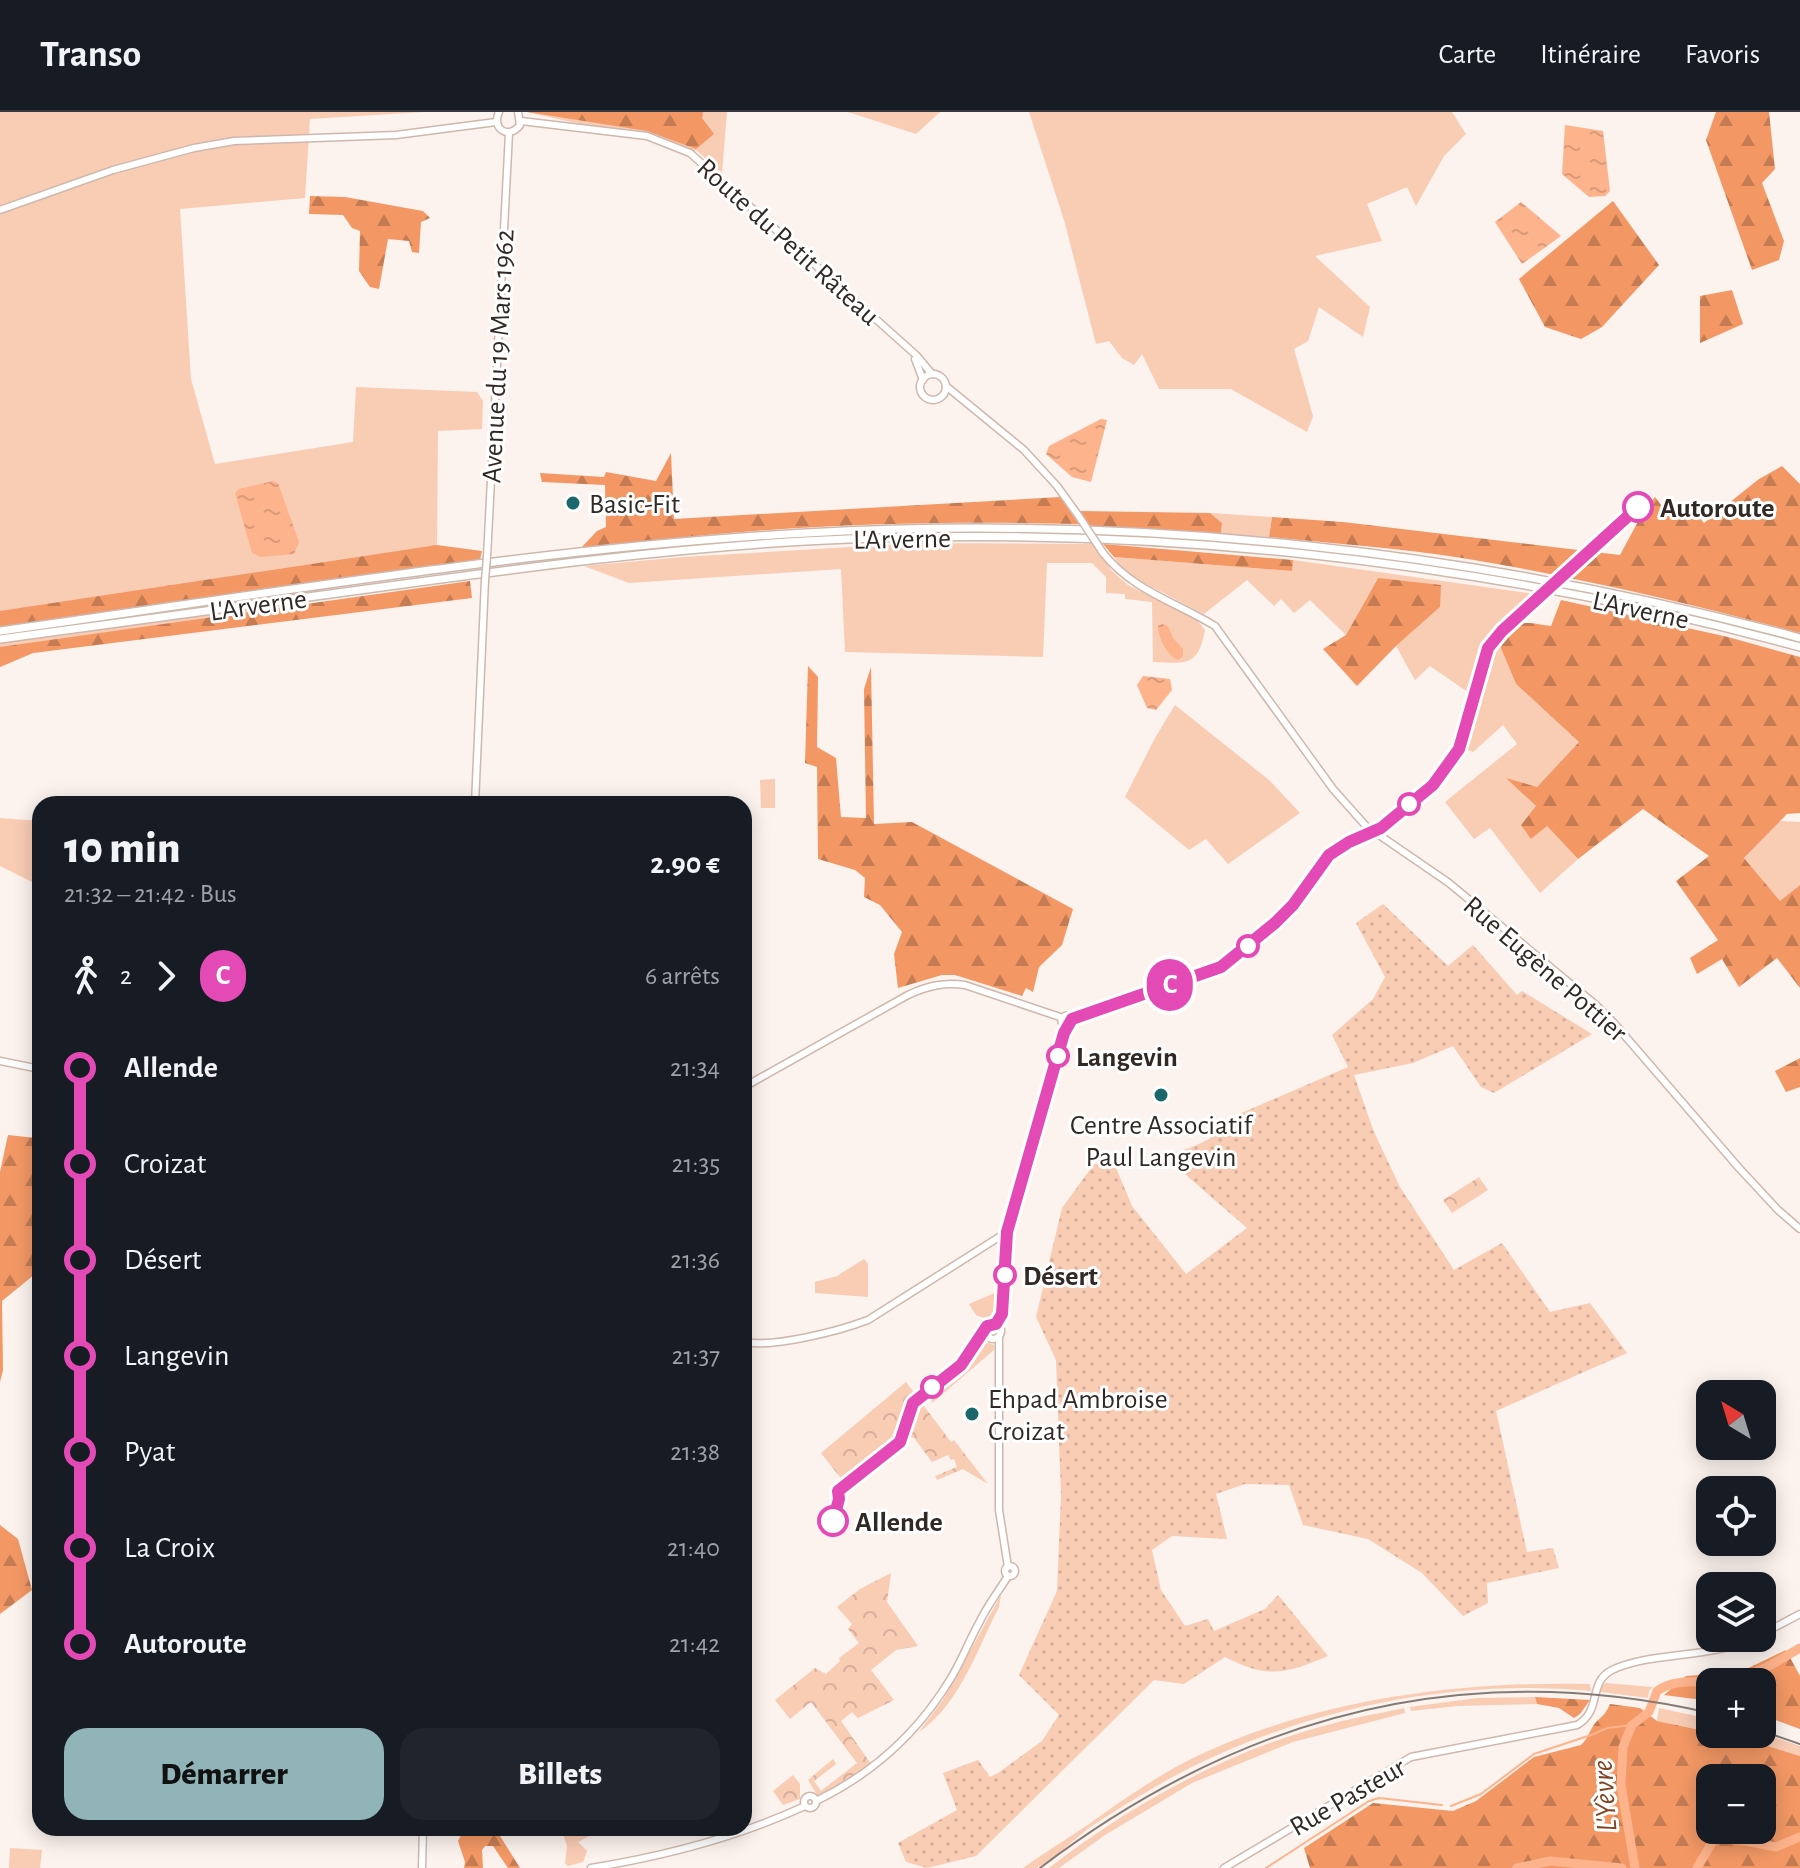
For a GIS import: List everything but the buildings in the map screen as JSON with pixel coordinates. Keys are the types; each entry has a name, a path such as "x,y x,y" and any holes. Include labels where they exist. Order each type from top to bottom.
{"highway":[{"name":"L'Arverne","path":"0,631 529,559 678,542 859,531 989,529 1200,536 1383,555 1570,585 1800,638"},
{"name":"L'Arverne","path":"0,639 622,556 807,541 988,537 1202,545 1382,563 1625,604 1800,647"}],"street":[{"path":"499,112 496,122 499,129 509,133 519,128 521,121 518,112"},
{"name":"Route du Petit Râteau","path":"521,121 647,136 690,153 909,349 932,374"},
{"path":"0,210 113,170 194,148 234,141 396,135 496,122"},
{"name":"Avenue du 19 Mars 1962","path":"475,796 509,133"},
{"name":"Route du Petit Râteau","path":"909,349 923,380"},
{"path":"971,405 954,398 932,400 924,397 921,391 923,380 932,374 943,379 946,386 971,405 1037,463 1121,573 1140,587 1196,614 1222,634 1324,777 1373,832 1329,855 1293,905 1221,967 1072,1019"},
{"path":"940,398 946,386"},
{"name":"Rue Eugène Pottier","path":"1373,832 1449,883 1604,1013 1739,1168 1800,1229"},
{"path":"752,1083 897,1001 931,986 951,983 965,985 1072,1019"},
{"path":"1063,1018 1062,1024 1067,1026"},
{"path":"752,1829 805,1806 812,1808 816,1801 846,1786 885,1759 921,1722 952,1676 978,1623 1008,1576 999,1510 1000,1348 997,1338 1002,1314 1007,1232 1067,1026 1072,1024 1072,1019"},
{"path":"0,1061 32,1067"},
{"path":"752,1342 767,1343 849,1327 868,1320 1007,1232"},
{"path":"997,1338 988,1338 985,1331 988,1325 998,1326"},
{"path":"1776,1627 1800,1614"},
{"name":"Rue Pasteur","path":"1224,1868 1411,1757 1580,1724 1593,1707 1601,1678 1617,1668 1701,1652"},
{"path":"422,1868 423,1836"},
{"path":"591,1868 649,1859 729,1836"}],"green space":[{"path":"0,112 424,112 310,119 305,198 180,209 191,379 215,464 353,442 356,387 477,392 483,401 482,429 438,431 437,545 245,624 33,653 0,667"},
{"path":"527,112 727,112 722,173 696,150 692,154 646,139"},
{"path":"527,112 703,112 702,118 714,134 696,149 647,131"},
{"path":"848,112 940,112 916,134"},
{"path":"1029,112 1452,112 1466,134 1444,156 1416,206 1407,187 1367,204 1382,241 1315,256 1370,307 1363,337 1319,307 1308,341 1294,349 1313,416 1307,432 1231,389 1159,389 1142,354 1134,365 1122,358 1109,341 1096,344 1064,220"},
{"path":"1716,112 1769,112 1775,169 1762,183 1784,241 1779,260 1752,270 1706,140"},
{"path":"310,196 345,197 423,211 430,218 421,222 419,253 412,252 409,241 388,239 379,289 370,287 359,271 360,231 352,228 343,215 309,214"},
{"path":"1613,201 1659,265 1602,327 1581,339 1545,327 1519,279"},
{"path":"1732,290 1743,324 1700,343 1700,296"},
{"path":"671,453 674,519 1060,497 1079,524 829,526 704,535 579,550 597,531 606,527 605,485 542,482 540,473 604,477 606,472 656,481"},
{"path":"1782,466 1800,484 1800,633 1632,591 1505,565 1414,551 1269,537 1272,517 1343,522 1620,555 1655,497 1667,513 1685,502 1704,523 1759,479"},
{"path":"1080,511 1210,513 1222,523 1221,534 1091,527"},
{"path":"1210,513 1272,517 1269,537 1221,534 1222,523"},
{"path":"918,543 1093,544 1112,571 1128,585 1197,620 1205,630 1202,642 1194,657 1188,661 1153,662 1152,602 1125,599 1125,594 1106,593 1106,577 1092,563 1047,563 1043,657 845,652 841,569 629,583 584,566 683,557"},
{"path":"1103,544 1293,560 1292,571 1114,557"},
{"path":"437,545 482,551 480,560 0,627 0,611"},
{"path":"1114,557 1291,571 1293,560 1535,594 1490,638 1472,695 1430,666 1415,680 1396,646 1440,607 1377,579 1346,635 1310,600 1294,613 1281,599 1274,606 1247,580 1204,614 1125,573"},
{"path":"1378,578 1441,585 1440,607 1357,686 1323,649 1346,635"},
{"path":"470,581 472,598 33,653 0,667 0,647"},
{"path":"1561,600 1728,637 1800,657 1800,813 1787,814 1744,858 1780,901 1800,885 1800,988 1777,958 1739,987 1722,959 1697,974 1690,958 1718,940 1676,881 1709,856 1643,809 1578,859 1547,826 1531,839 1521,825 1536,806 1506,778 1537,787 1579,742 1516,684 1498,641 1511,628 1522,623 1551,626"},
{"path":"1498,641 1516,684 1579,742 1537,787 1508,779 1536,806 1547,826 1578,859 1540,893 1490,828 1474,839 1445,802 1517,744 1503,725 1473,752 1464,748 1489,657"},
{"path":"808,666 818,677 817,747 836,758 841,817 866,818 864,689 871,667 874,824 912,822 1073,909 1062,945 1039,967 1033,992 1026,988 1022,996 955,975 942,975 898,988 894,954 902,932 880,905 864,897 865,878 855,870 818,859 817,767 805,763"},
{"path":"1175,705 1269,780 1300,813 1228,864 1206,839 1189,850 1125,797"},
{"path":"775,779 775,808 761,808 760,780"},
{"path":"0,818 32,820 32,882 0,866"},
{"path":"1780,821 1800,822 1800,885 1780,902 1744,858"},
{"path":"1383,904 1448,966 1473,945 1517,995 1522,991 1592,1034 1494,1093 1481,1087 1453,1046 1413,1063 1354,1075 1374,1132 1400,1187 1454,1270 1502,1243 1550,1312 1590,1303 1627,1353 1496,1411 1527,1552 1553,1548 1559,1568 1487,1583 1488,1603 1463,1616 1422,1573 1368,1539 1303,1525 1289,1485 1245,1484 1216,1494 1227,1539 1172,1536 1152,1550 1161,1590 1185,1626 1208,1619 1214,1631 1265,1609 1278,1595 1328,1656 1276,1672 1253,1669 1225,1657 1184,1684 1154,1680 976,1856 927,1868 906,1862 898,1843 957,1810 943,1773 978,1760 990,1777 998,1773 1042,1741 1059,1715 1019,1675 1057,1591 1061,1495 1056,1360 1036,1317 1062,1208 1094,1164 1106,1162 1116,1168 1132,1206 1186,1274 1247,1228 1163,1155 1204,1141 1223,1130 1237,1115 1348,1067 1332,1035 1373,999 1385,977 1356,923"},
{"path":"1800,1058 1800,1087 1786,1092 1775,1071"},
{"path":"8,1135 32,1138 32,1277 2,1301 3,1370 0,1382 0,1172"},
{"path":"1479,1177 1488,1190 1452,1213 1443,1200"},
{"path":"864,1259 868,1264 868,1297 815,1293 815,1282 837,1276"},
{"path":"999,1291 998,1314 992,1321 976,1315 969,1304"},
{"path":"988,1343 995,1349 932,1403 931,1395 962,1369 982,1345"},
{"path":"906,1382 951,1442 954,1440 988,1484 963,1469 937,1480 935,1476 957,1467 954,1459 951,1460 948,1455 932,1462 914,1438 901,1434 843,1481 821,1453"},
{"path":"0,1525 18,1539 32,1590 0,1614"},
{"path":"891,1573 887,1602 918,1646 896,1650 871,1670 894,1700 858,1718 852,1712 841,1721 871,1764 818,1796 808,1780 833,1759 836,1764 814,1781 821,1791 857,1763 811,1702 790,1719 775,1700 815,1668 826,1674 840,1661 839,1658 859,1643 848,1629 852,1624 837,1607 860,1589"},
{"path":"1001,1595 999,1607 957,1691 946,1707 919,1732 943,1700"},
{"path":"1786,1650 1800,1676 1800,1729 1776,1720 1776,1668 1748,1668"},
{"path":"1696,1675 1696,1699 1664,1695 1686,1676"},
{"path":"1590,1684 1591,1691 1482,1689 1427,1695 1373,1704 1266,1735 1167,1780 1089,1828 1041,1866 1023,1868 1183,1763 1243,1736 1291,1720 1340,1707 1440,1690"},
{"path":"1602,1685 1653,1687 1648,1698 1601,1692"},
{"path":"1535,1697 1537,1704 1457,1706 1411,1711 1410,1707 1477,1698"},
{"path":"1535,1697 1590,1700 1574,1718 1559,1708 1537,1704"},
{"path":"1610,1704 1640,1708 1657,1721 1696,1729 1696,1748 1774,1748 1800,1756 1800,1868 1310,1868 1304,1848 1373,1803 1453,1811 1476,1801 1534,1757 1581,1745"},
{"path":"1404,1708 1405,1713 1293,1742 1192,1783 1105,1835 1059,1868 1049,1868 1144,1803 1212,1767 1284,1738"},
{"path":"1659,1708 1696,1716 1696,1729 1657,1721"},
{"path":"1776,1738 1800,1746 1800,1756 1774,1748"},
{"path":"793,1775 800,1784 800,1799 783,1805 773,1791"},
{"path":"461,1836 500,1836 520,1868 508,1868 493,1846 485,1846 482,1850 483,1868 464,1868 458,1841"},
{"path":"564,1836 589,1836 578,1842 587,1851 583,1862 568,1866 565,1863 567,1846"},
{"path":"10,1848 42,1850 40,1868 9,1868"}],"water":[{"path":"1565,125 1603,131 1610,191 1605,196 1589,197 1562,174"},
{"path":"1521,202 1561,236 1522,264 1495,222"},
{"path":"1101,419 1107,420 1091,482 1072,477 1046,454 1049,446"},
{"path":"273,481 278,483 299,542 294,554 261,557 252,553 235,493 239,489"},
{"path":"1158,626 1168,626 1183,649 1183,656 1178,660 1170,655 1161,641"},
{"path":"1143,676 1170,679 1172,690 1156,710 1147,708 1137,685"}],"waterway":[{"name":"L'Yèvre","path":"1635,1868 1621,1785 1623,1747 1632,1725 1649,1712 1657,1691 1681,1682 1725,1681 1745,1677 1800,1648"},
{"path":"1451,1806 1481,1794 1534,1754 1607,1728 1632,1725"},
{"path":"1266,1868 1369,1801 1379,1798 1442,1805"},
{"name":"L'Yèvre","path":"1697,1868 1714,1839 1776,1847 1800,1837"},
{"name":"L'Yèvre","path":"1517,1868 1550,1861 1622,1868"}],"railway":[{"path":"1040,1868 1116,1815 1194,1772 1275,1737 1357,1712 1442,1697 1529,1692 1618,1697 1696,1711"},
{"path":"1776,1736 1800,1744"}],"bus line":[{"name":"C","path":"833,1521 838,1491 900,1442 913,1403 961,1365 987,1326 996,1324 1002,1314 1007,1232 1064,1033 1067,1026 1072,1024 1072,1019 1221,967 1293,905 1338,847 1381,828 1433,785 1459,749 1488,648 1502,631 1638,507"}],"place":[{"name":"Basic-Fit","path":"573,503"},
{"name":"Autoroute","path":"1638,507"},
{"name":"Langevin","path":"1058,1056"},
{"name":"Centre Associatif Paul Langevin","path":"1161,1095"},
{"name":"Désert","path":"1005,1275"},
{"name":"Ehpad Ambroise Croizat","path":"972,1414"},
{"name":"Allende","path":"833,1521"}]}
